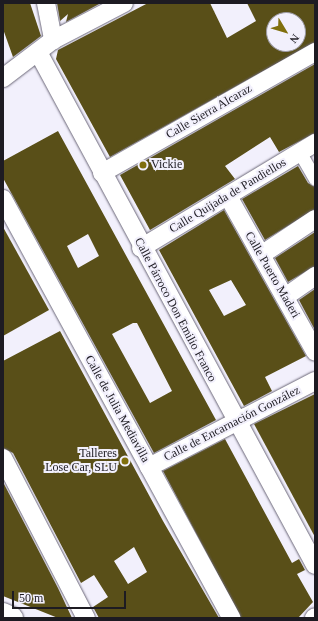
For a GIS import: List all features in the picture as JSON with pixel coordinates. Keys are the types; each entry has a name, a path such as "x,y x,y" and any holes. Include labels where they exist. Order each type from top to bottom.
{"street":[{"path":"46,3 53,40"},
{"path":"3,78 53,40 124,3"},
{"name":"Calle Párroco Don Emilio Franco","path":"38,52 236,424 263,466 315,565"},
{"name":"Calle Sierra Alcaraz","path":"102,173 315,52"},
{"name":"Calle Quijada de Pandiellos","path":"141,248 229,198 315,143"},
{"path":"300,153 315,179"},
{"name":"Calle Puerto Maderi","path":"229,198 315,351"},
{"name":"Calle de Julia Mediavilla","path":"3,199 231,618"},
{"path":"261,255 315,220"},
{"path":"285,296 315,276"},
{"name":"Calle de Encarnación González","path":"149,467 236,424 315,381"},
{"path":"3,458 86,618"},
{"path":"3,614 12,618"}],"building":[{"path":"3,3 30,3 41,36 13,57 3,29"},
{"path":"57,3 101,3 66,22 68,14 60,21"},
{"path":"148,3 210,3 227,38 256,21 247,3 315,3 315,42 306,47 306,12 266,12 266,52 297,52 110,157 56,59 58,50"},
{"path":"315,64 315,133 279,152 270,137 225,166 235,179 150,230 120,175"},
{"path":"58,131 216,420 154,453 3,178 3,161","holes":["88,234 99,256 78,268 67,246","133,323 137,323 172,391 150,403 112,334"]},
{"path":"298,166 308,183 315,187 315,209 265,240 242,199"},
{"path":"224,210 306,356 265,377 272,391 244,406 159,250","holes":["231,280 246,305 224,316 209,290"]},
{"path":"3,227 49,310 3,336"},
{"path":"315,232 315,266 288,282 275,258"},
{"path":"315,289 315,330 299,300"},
{"path":"60,331 163,521 219,618 99,618 93,607 108,597 94,575 81,583 13,453 3,448 3,361","holes":["134,547 147,572 128,584 114,561"]},
{"path":"315,394 315,537 254,424"},
{"path":"225,439 292,563 299,559 305,570 297,574 313,602 298,618 241,618 163,471"},
{"path":"3,482 72,618 58,618 3,596"}],"place":[{"name":"Vickie","path":"143,165"},
{"name":"Talleres Lose Car, SLU","path":"125,461"}]}
